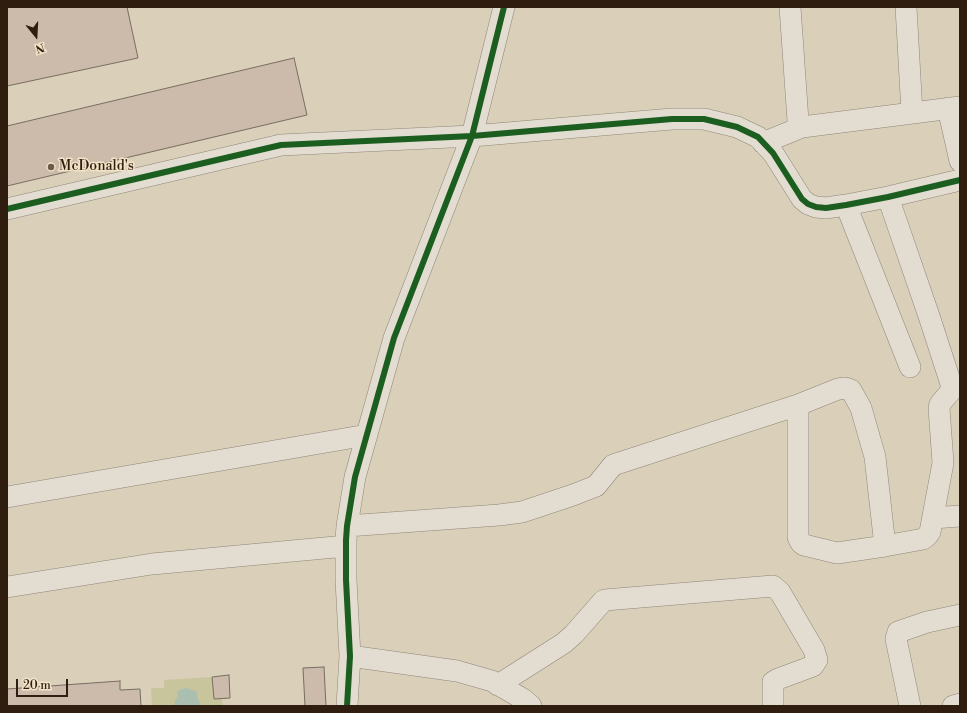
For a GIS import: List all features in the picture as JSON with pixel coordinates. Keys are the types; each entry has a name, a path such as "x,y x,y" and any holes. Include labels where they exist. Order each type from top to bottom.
{"street":[{"path":"347,706 350,656 346,580 346,546 347,526 355,477 394,338 472,136 504,7"},
{"path":"790,7 798,121 802,127"},
{"path":"906,7 912,113"},
{"path":"763,143 802,127 954,107 960,161"},
{"path":"7,209 281,145 472,136 672,119 704,120 737,127 758,137 773,153 802,199 808,204 816,207 826,208 846,205 960,180"},
{"path":"798,405 798,537 801,543 837,553 923,539 927,536 930,532 943,463 939,408 940,404 951,391 952,387 888,197"},
{"path":"846,205 910,367"},
{"path":"347,526 522,512 596,486 613,465 798,405 838,389 845,388 851,390 861,408 875,458 885,546"},
{"path":"7,497 367,435"},
{"path":"933,518 960,516"},
{"path":"7,587 152,564 346,546"},
{"path":"498,685 564,643 574,634 603,601 773,586 780,592 814,650 817,660 813,666 773,682 773,706"},
{"path":"910,706 896,639 898,632 927,622 960,615"},
{"path":"350,656 457,671 492,681 523,699 531,706"},
{"path":"953,706 960,704"}],"shaded area":[{"path":"212,677 214,699 222,698 223,706 152,706 151,688 164,688 164,680"},
{"path":"187,688 197,692 197,697 201,706 174,706 178,696 177,692 181,689"}],"building":[{"path":"7,7 127,7 138,58 7,86"},
{"path":"294,58 307,115 7,186 7,126"},
{"path":"324,667 326,706 305,706 303,668"},
{"path":"229,675 230,698 214,699 212,677"},
{"path":"120,681 120,690 140,689 141,706 7,706 7,689"}],"cycle path":[{"path":"347,706 350,656 346,580 346,540 355,477 394,338 472,136 504,7"},
{"path":"7,209 281,145 472,136 672,119 704,119 737,127 758,137 773,153 802,199 808,204 816,207 826,208 846,205 960,180"}],"place":[{"name":"McDonald's","path":"51,167"}]}
